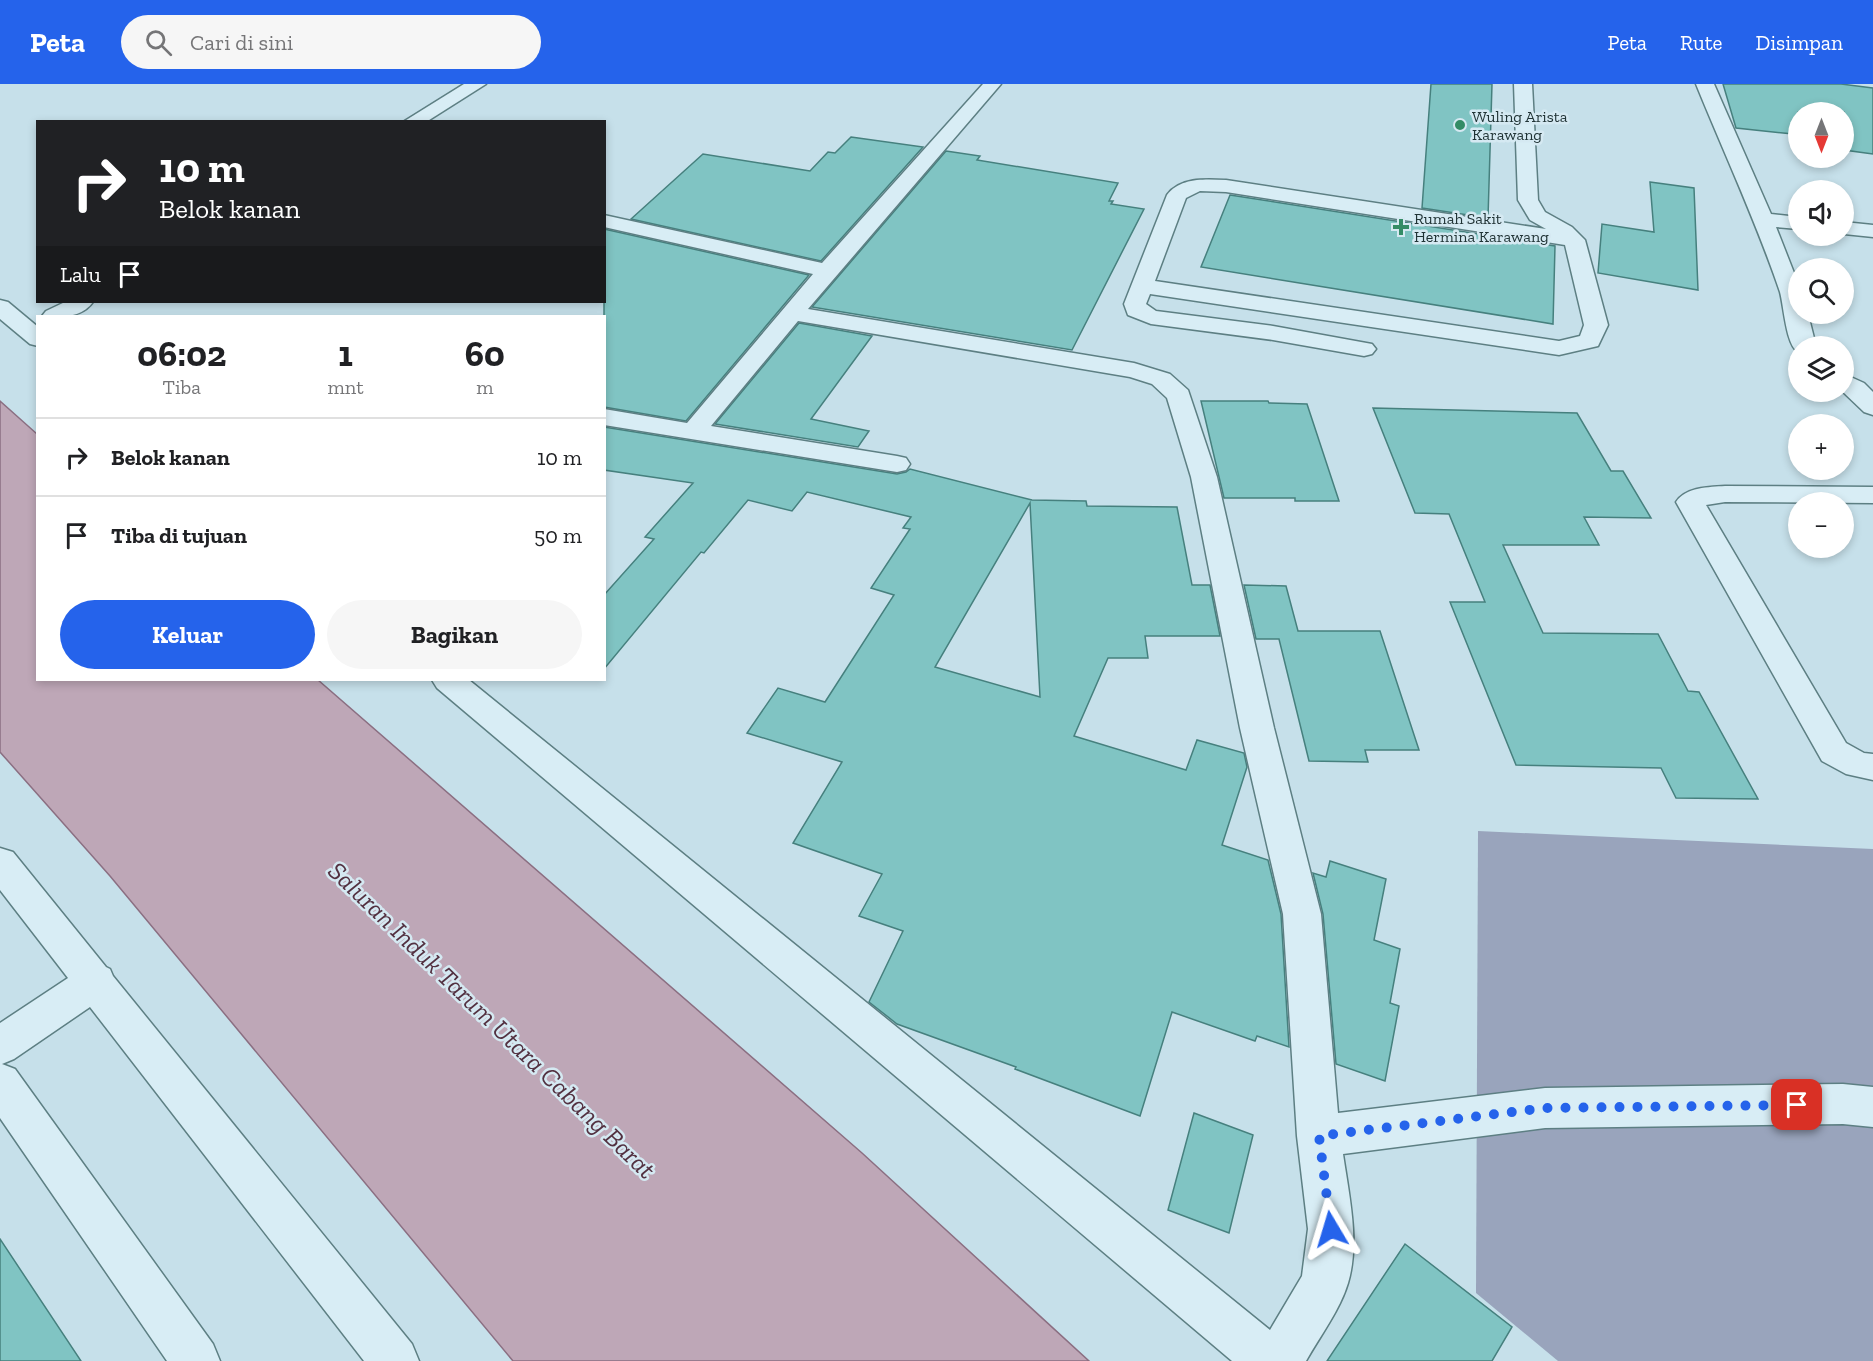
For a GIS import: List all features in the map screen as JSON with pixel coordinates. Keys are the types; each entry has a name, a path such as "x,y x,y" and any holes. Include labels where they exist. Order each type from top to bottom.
{"street":[{"path":"415,120 477,84"},
{"path":"693,432 827,271 992,84"},
{"path":"1143,286 1559,348 1590,341 1596,325 1574,240 1565,231 1538,216 1527,200 1523,84"},
{"path":"1705,84 1763,219 1792,295 1802,336"},
{"path":"1364,349 1273,333 1151,317 1136,310 1135,304 1177,195 1184,188 1200,184 1226,186 1574,240"},
{"path":"1763,219 1788,222"},
{"path":"606,221 827,271"},
{"path":"1854,229 1873,231"},
{"path":"56,315 80,303"},
{"path":"0,307 34,332"},
{"path":"1273,333 1281,308"},
{"path":"791,313 1134,370 1161,379 1179,395 1204,477 1257,728 1302,914 1319,1136 1331,1229 1325,1281 1279,1361"},
{"path":"1854,387 1873,407"},
{"path":"606,417 897,464"},
{"path":"1873,495 1725,494 1704,496 1690,502 1834,752 1858,765 1873,767"},
{"path":"449,681 1270,1361"},
{"path":"0,863 96,981 395,1361"},
{"path":"0,1046 96,981"},
{"path":"0,1083 196,1361"},
{"path":"1319,1136 1545,1108 1843,1104 1873,1107"}],"shaded area":[{"path":"1478,831 1873,849 1873,1361 1558,1361 1476,1293"}],"water":[{"name":"Saluran Induk Tarum Utara Cabang Barat","path":"0,401 36,433 36,681 319,681 862,1153 1089,1361 513,1361 110,876 0,752"}],"building":[{"name":"Wuling Arista Karawang","path":"1431,84 1492,84 1488,218 1422,208"},
{"path":"1723,84 1841,84 1873,88 1873,154 1854,151 1854,102 1788,102 1788,133 1736,128"},
{"path":"851,137 923,147 821,261 631,219 703,154 810,171 828,152 835,153"},
{"path":"946,151 980,156 977,160 1118,183 1109,201 1113,201 1111,204 1144,209 1072,350 812,307"},
{"path":"1650,182 1694,188 1698,290 1598,273 1602,224 1654,232"},
{"path":"1230,195 1555,246 1553,324 1201,267"},
{"path":"606,229 809,275 686,421 606,407 606,315 604,315"},
{"path":"799,323 872,336 811,419 869,431 858,447 715,424"},
{"path":"1201,401 1268,401 1269,403 1307,404 1339,501 1295,501 1295,498 1224,498"},
{"path":"1373,408 1577,413 1611,471 1623,471 1651,518 1584,517 1599,545 1503,545 1543,633 1658,634 1688,691 1699,692 1758,799 1676,798 1661,768 1516,765 1450,602 1485,602 1449,514 1415,513"},
{"path":"606,427 897,474 910,469 1032,500 1086,501 1087,506 1177,507 1192,585 1210,585 1220,636 1145,636 1148,658 1108,658 1074,736 1186,770 1197,740 1244,753 1247,767 1222,845 1268,860 1281,914 1289,1047 1257,1036 1255,1041 1172,1012 1140,1116 1015,1069 1016,1067 897,1024 869,1002 903,931 859,916 882,874 793,843 842,762 747,733 778,688 825,702 894,595 871,588 910,529 903,528 911,517 807,492 792,511 748,500 704,553 701,552 606,667 606,593 654,539 645,537 693,483 606,470","holes":["1030,503 1040,697 935,667"]},
{"path":"1244,585 1286,586 1298,631 1380,631 1419,750 1365,750 1368,762 1309,761 1279,639 1256,639"},
{"path":"1330,861 1386,879 1374,940 1400,949 1390,1003 1399,1006 1385,1081 1336,1064 1323,914 1313,873 1326,877"},
{"path":"1194,1113 1253,1135 1229,1233 1168,1210"},
{"path":"0,1239 81,1361 0,1361"},
{"path":"1405,1244 1512,1327 1492,1361 1327,1361"}],"place":[{"name":"Wuling Arista Karawang","path":"1460,125"},
{"name":"Rumah Sakit Hermina Karawang","path":"1401,227"}],"route":[{"path":"1331,1229 1319,1136 1545,1108 1797,1105"}]}
